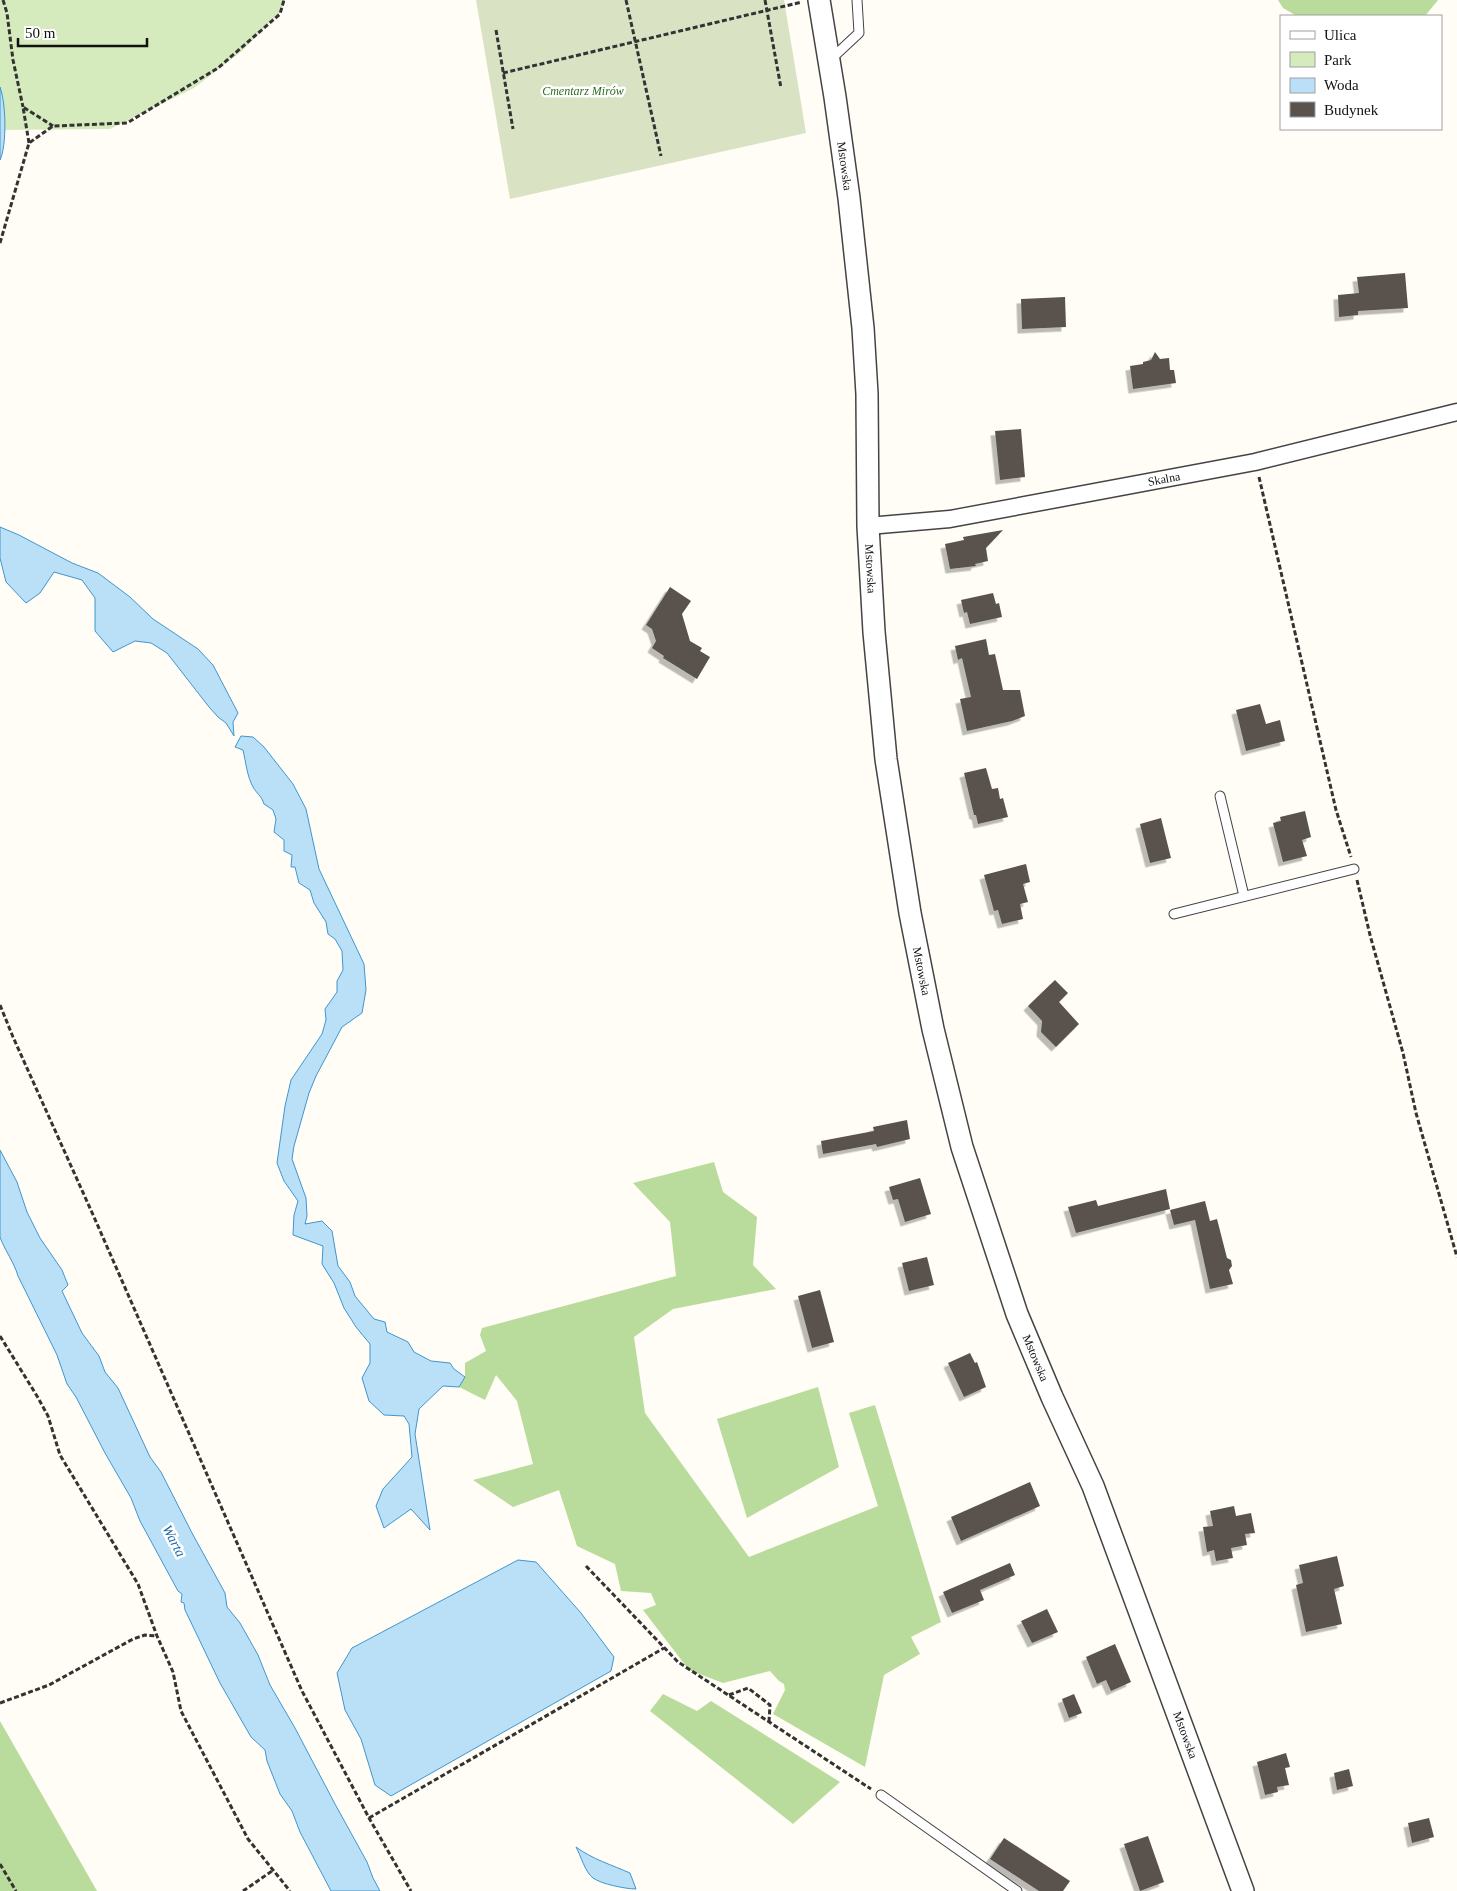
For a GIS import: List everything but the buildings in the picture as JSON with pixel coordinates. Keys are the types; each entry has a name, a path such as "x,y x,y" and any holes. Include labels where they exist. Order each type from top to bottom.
{"street":[{"name":"Mstowska","path":"819,0 849,198 863,328 867,394 868,526 874,632 886,759 910,913 933,1029 962,1147 1017,1314 1093,1486 1243,1891"},
{"name":"Skalna","path":"868,526 950,519 1255,462 1457,412"}],"lane":[{"path":"829,61 859,33 857,0"},
{"path":"1220,796 1244,896"},
{"path":"1174,914 1354,869"},
{"path":"881,1795 1017,1891"}],"path":[{"path":"0,243 29,143 13,60 7,13 3,0"},
{"path":"29,143 53,126 127,123 218,68 280,14 284,0"},
{"path":"626,0 661,156"},
{"path":"765,0 781,88"},
{"path":"504,72 810,0"},
{"path":"496,30 513,129"},
{"path":"23,107 53,126"},
{"path":"0,1005 302,1692 369,1818 411,1891"},
{"path":"0,1336 44,1409 60,1455 138,1584 157,1636 174,1672 181,1711 248,1839 290,1891"},
{"path":"586,1566 678,1662 881,1795"},
{"path":"0,1703 49,1685 132,1639 145,1635 157,1636"},
{"path":"369,1818 664,1648"},
{"path":"728,1695 748,1688 770,1705 769,1722"},
{"path":"0,1864 16,1891"},
{"path":"243,1891 272,1871"}],"green space":[{"path":"0,0 285,0 282,10 242,51 194,88 110,129 0,130"},
{"name":"Cmentarz Mirów","path":"476,0 784,0 806,133 510,199"},
{"path":"1278,0 1438,0 1426,15 1295,15 1283,8"},
{"path":"714,1162 723,1192 757,1217 753,1265 776,1289 673,1309 634,1337 645,1413 749,1557 878,1506 849,1413 875,1405 941,1622 911,1637 920,1654 884,1675 865,1767 773,1714 785,1690 784,1684 770,1671 723,1683 689,1670 643,1610 656,1605 651,1593 621,1591 615,1564 577,1546 559,1490 513,1507 473,1480 533,1464 517,1401 496,1375 485,1400 459,1387 465,1377 465,1363 486,1351 480,1335 482,1328 676,1276 670,1222 633,1183"},
{"path":"818,1387 839,1467 747,1518 717,1419"},
{"path":"663,1694 697,1711 711,1701 840,1782 793,1824 650,1711"},
{"path":"0,1721 97,1891 0,1891"}],"water":[{"path":"0,87 4,103 5,124 4,145 0,160"},
{"path":"0,527 72,563 98,573 130,597 153,619 198,649 213,665 238,713 233,722 234,736 226,723 209,707 167,653 151,643 135,641 113,652 95,631 95,598 82,580 54,572 40,593 26,603 6,582 0,558"},
{"path":"241,736 253,737 264,747 293,784 306,809 319,869 364,964 366,990 362,1013 342,1027 316,1076 309,1093 294,1146 292,1159 306,1198 307,1216 305,1224 322,1221 332,1231 338,1266 350,1282 355,1296 374,1319 385,1322 387,1332 408,1342 414,1352 431,1361 450,1363 454,1369 465,1377 459,1387 443,1386 419,1409 415,1434 430,1530 411,1509 384,1528 376,1506 383,1489 412,1457 409,1424 404,1416 384,1415 369,1401 362,1378 370,1363 370,1344 344,1308 334,1283 322,1264 323,1246 293,1235 294,1215 298,1201 284,1181 277,1163 285,1106 291,1080 322,1034 326,1020 325,1009 337,992 337,981 343,970 342,951 335,939 328,934 326,922 314,903 310,890 299,883 295,867 291,867 292,855 284,851 284,840 274,832 276,819 273,810 264,804 251,783 243,750 235,747"},
{"name":"Warta","path":"0,1150 17,1182 27,1212 40,1238 62,1270 68,1285 62,1291 82,1333 99,1356 105,1372 118,1388 150,1457 161,1472 225,1593 227,1607 240,1623 258,1655 270,1685 367,1862 380,1891 331,1891 300,1832 292,1811 280,1794 267,1761 265,1750 251,1737 220,1683 185,1610 184,1603 181,1602 182,1594 178,1591 140,1521 131,1498 67,1384 57,1355 2,1242 0,1237"},
{"path":"518,1560 536,1562 581,1613 614,1657 611,1671 391,1796 375,1785 361,1739 345,1710 337,1673 352,1648"},
{"path":"576,1847 595,1858 630,1873 636,1889 614,1886 593,1878 585,1868"}]}
